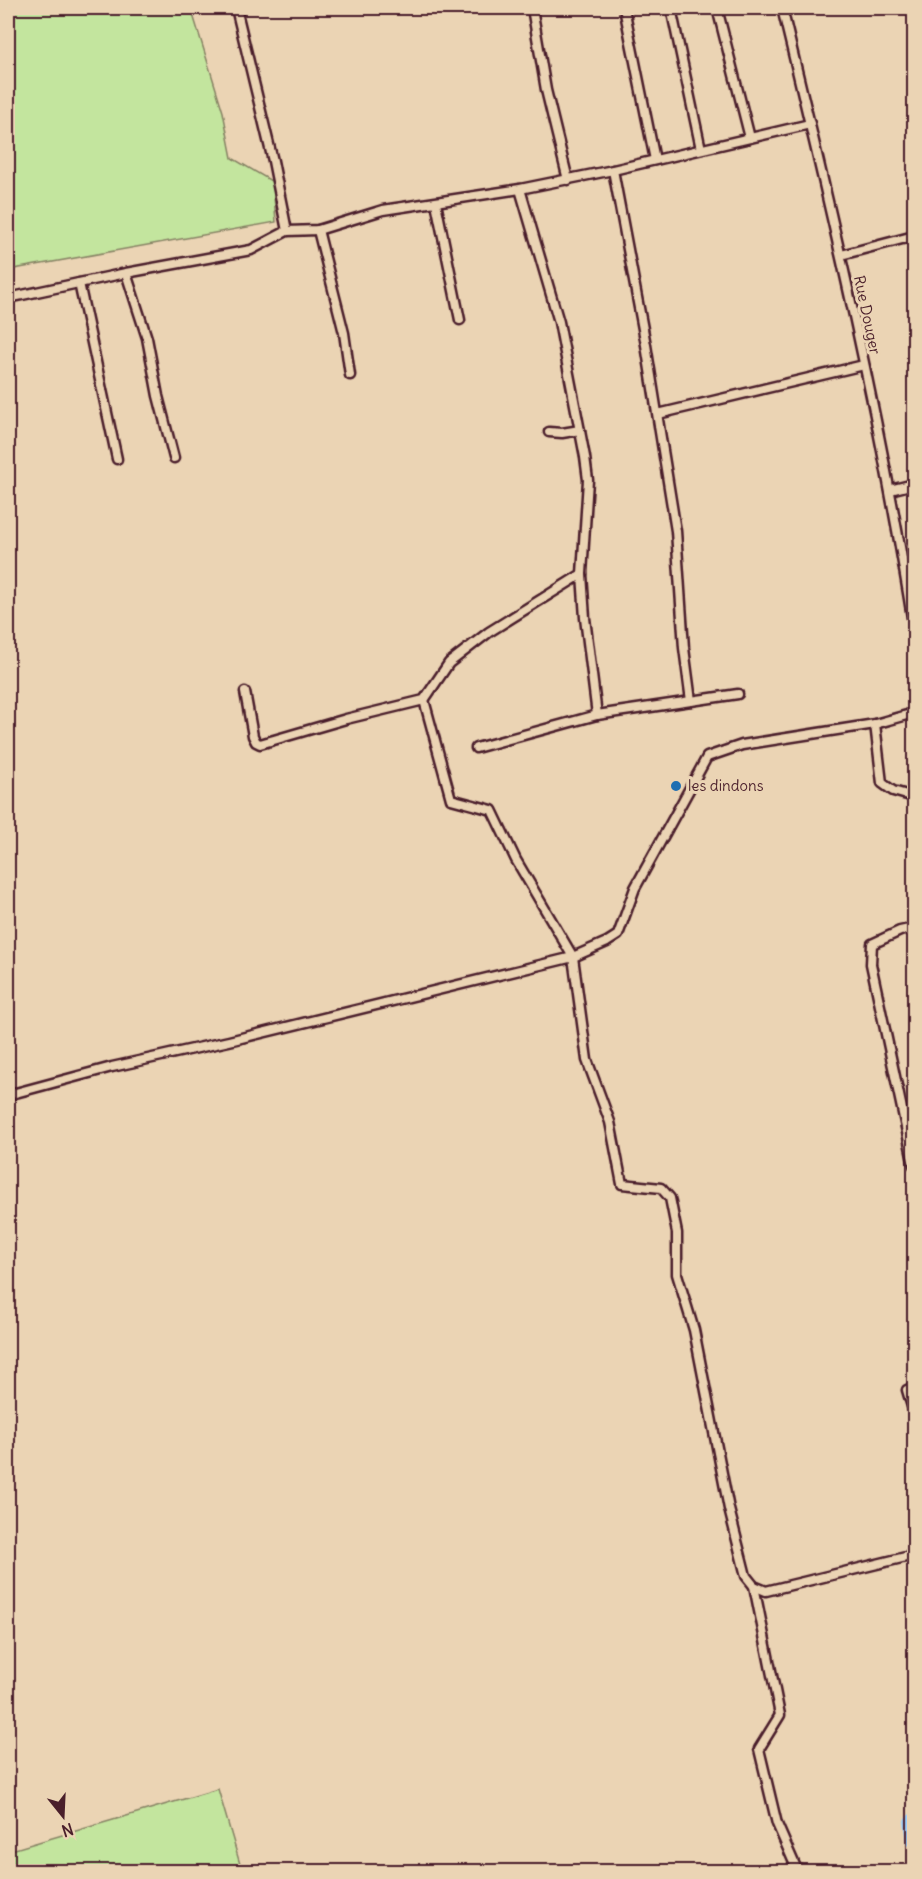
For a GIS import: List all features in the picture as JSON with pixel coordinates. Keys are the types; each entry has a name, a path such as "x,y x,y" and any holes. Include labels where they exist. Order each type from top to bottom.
{"street":[{"path":"236,8 287,231"},
{"path":"532,8 546,90 568,180"},
{"path":"624,8 655,160"},
{"path":"671,8 701,149"},
{"path":"717,8 750,138"},
{"name":"Rue Douger","path":"782,8 841,255 890,490 915,630"},
{"path":"8,298 251,250 287,231 318,230 383,210 568,180 810,124"},
{"path":"613,170 676,531 684,648 691,701"},
{"path":"520,189 559,322 588,480 582,574 597,715"},
{"path":"436,203 460,320"},
{"path":"318,230 344,333 350,375"},
{"path":"841,255 915,236"},
{"path":"126,273 147,338 158,396 174,458"},
{"path":"79,283 117,459"},
{"path":"657,414 864,365"},
{"path":"549,432 562,433 580,430"},
{"path":"890,490 915,484"},
{"path":"244,692 253,736 260,744 346,719 424,700 449,663 489,632 582,574"},
{"path":"476,748 597,715 738,693"},
{"path":"424,700 451,799 492,810 516,860 573,957 587,1060 610,1122 622,1184 660,1188 669,1198 677,1233 677,1274 694,1330 729,1509 746,1576 753,1586 780,1715 759,1749 777,1824 798,1872"},
{"path":"8,1095 112,1066 229,1041 573,957 618,935 634,888 707,757 742,745 875,724 915,713"},
{"path":"875,724 882,783 893,791 915,797"},
{"path":"915,928 872,944 871,964 915,1165"},
{"path":"915,1387 907,1390 915,1413"},
{"path":"753,1586 766,1590 915,1555"}],"green space":[{"path":"8,8 191,8 223,112 232,158 273,182 276,222 8,270"},
{"path":"218,1789 242,1871 8,1871 8,1851"}],"waterway":[{"path":"914,1820 911,1822 914,1841"}],"place":[{"name":"les dindons","path":"676,786"}]}
